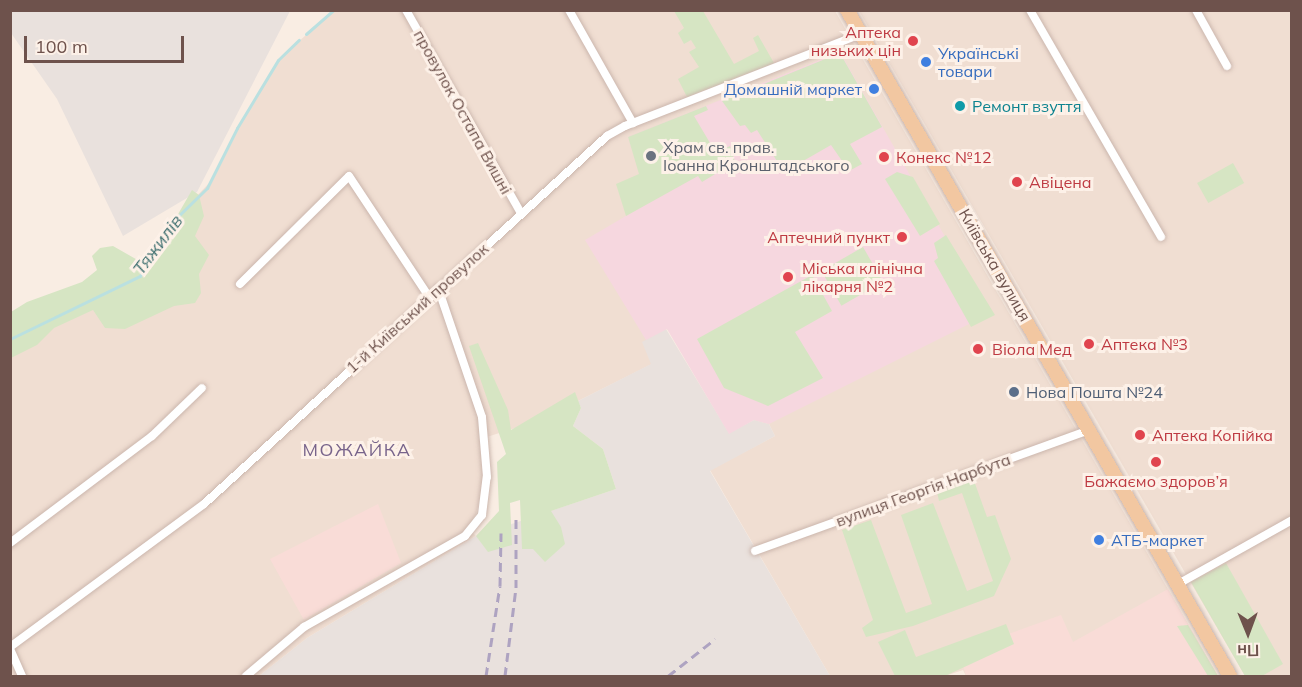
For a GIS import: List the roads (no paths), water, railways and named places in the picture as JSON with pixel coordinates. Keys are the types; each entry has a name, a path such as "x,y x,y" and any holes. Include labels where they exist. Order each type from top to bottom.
{"main road":[{"name":"Київська вулиця","path":"847,10 1230,676"}],"street":[{"name":"провулок Остапа Вишні","path":"406,10 521,213"},
{"path":"569,10 633,123"},
{"path":"1030,10 1161,237"},
{"path":"1196,10 1227,66"},
{"name":"1-й Київський провулок","path":"10,648 204,504 438,288 608,136 633,123 861,34"},
{"path":"240,284 348,176 429,297"},
{"path":"246,676 304,627 465,536 482,515 487,477 482,417 438,288"},
{"path":"10,543 152,436 202,387"},
{"name":"вулиця Георгія Нарбута","path":"755,551 1090,430"},
{"path":"1178,584 1292,520"},
{"path":"10,648 22,676"},
{"path":"10,674 22,676"}],"waterway":[{"name":"Тяжилів","path":"306,34 334,10"},
{"name":"Тяжилів","path":"10,339 140,276 170,224 207,188 237,128 278,60 299,40"}],"railway":[{"path":"505,676 516,588 516,517"},
{"path":"486,676 500,586 501,533"},
{"path":"668,676 715,639"}],"place":[{"name":"Аптека низьких цін","path":"913,41"},
{"name":"Українські товари","path":"926,62"},
{"name":"Домашній маркет","path":"874,89"},
{"name":"Ремонт взуття","path":"960,106"},
{"name":"Храм св. прав. Іоанна Кронштадського","path":"651,156"},
{"name":"Конекс №12","path":"884,157"},
{"name":"Авіцена","path":"1017,182"},
{"name":"Аптечний пункт","path":"902,237"},
{"name":"Міська клінічна лікарня №2","path":"788,277"},
{"name":"Аптека №3","path":"1089,344"},
{"name":"Віола Мед","path":"978,349"},
{"name":"Нова Пошта №24","path":"1014,392"},
{"name":"Аптека Копійка","path":"1140,435"},
{"name":"Бажаємо здоров’я","path":"1156,462"},
{"name":"АТБ-маркет","path":"1099,540"}],"district":[{"name":"МОЖАЙКА","path":"357,450"}]}
